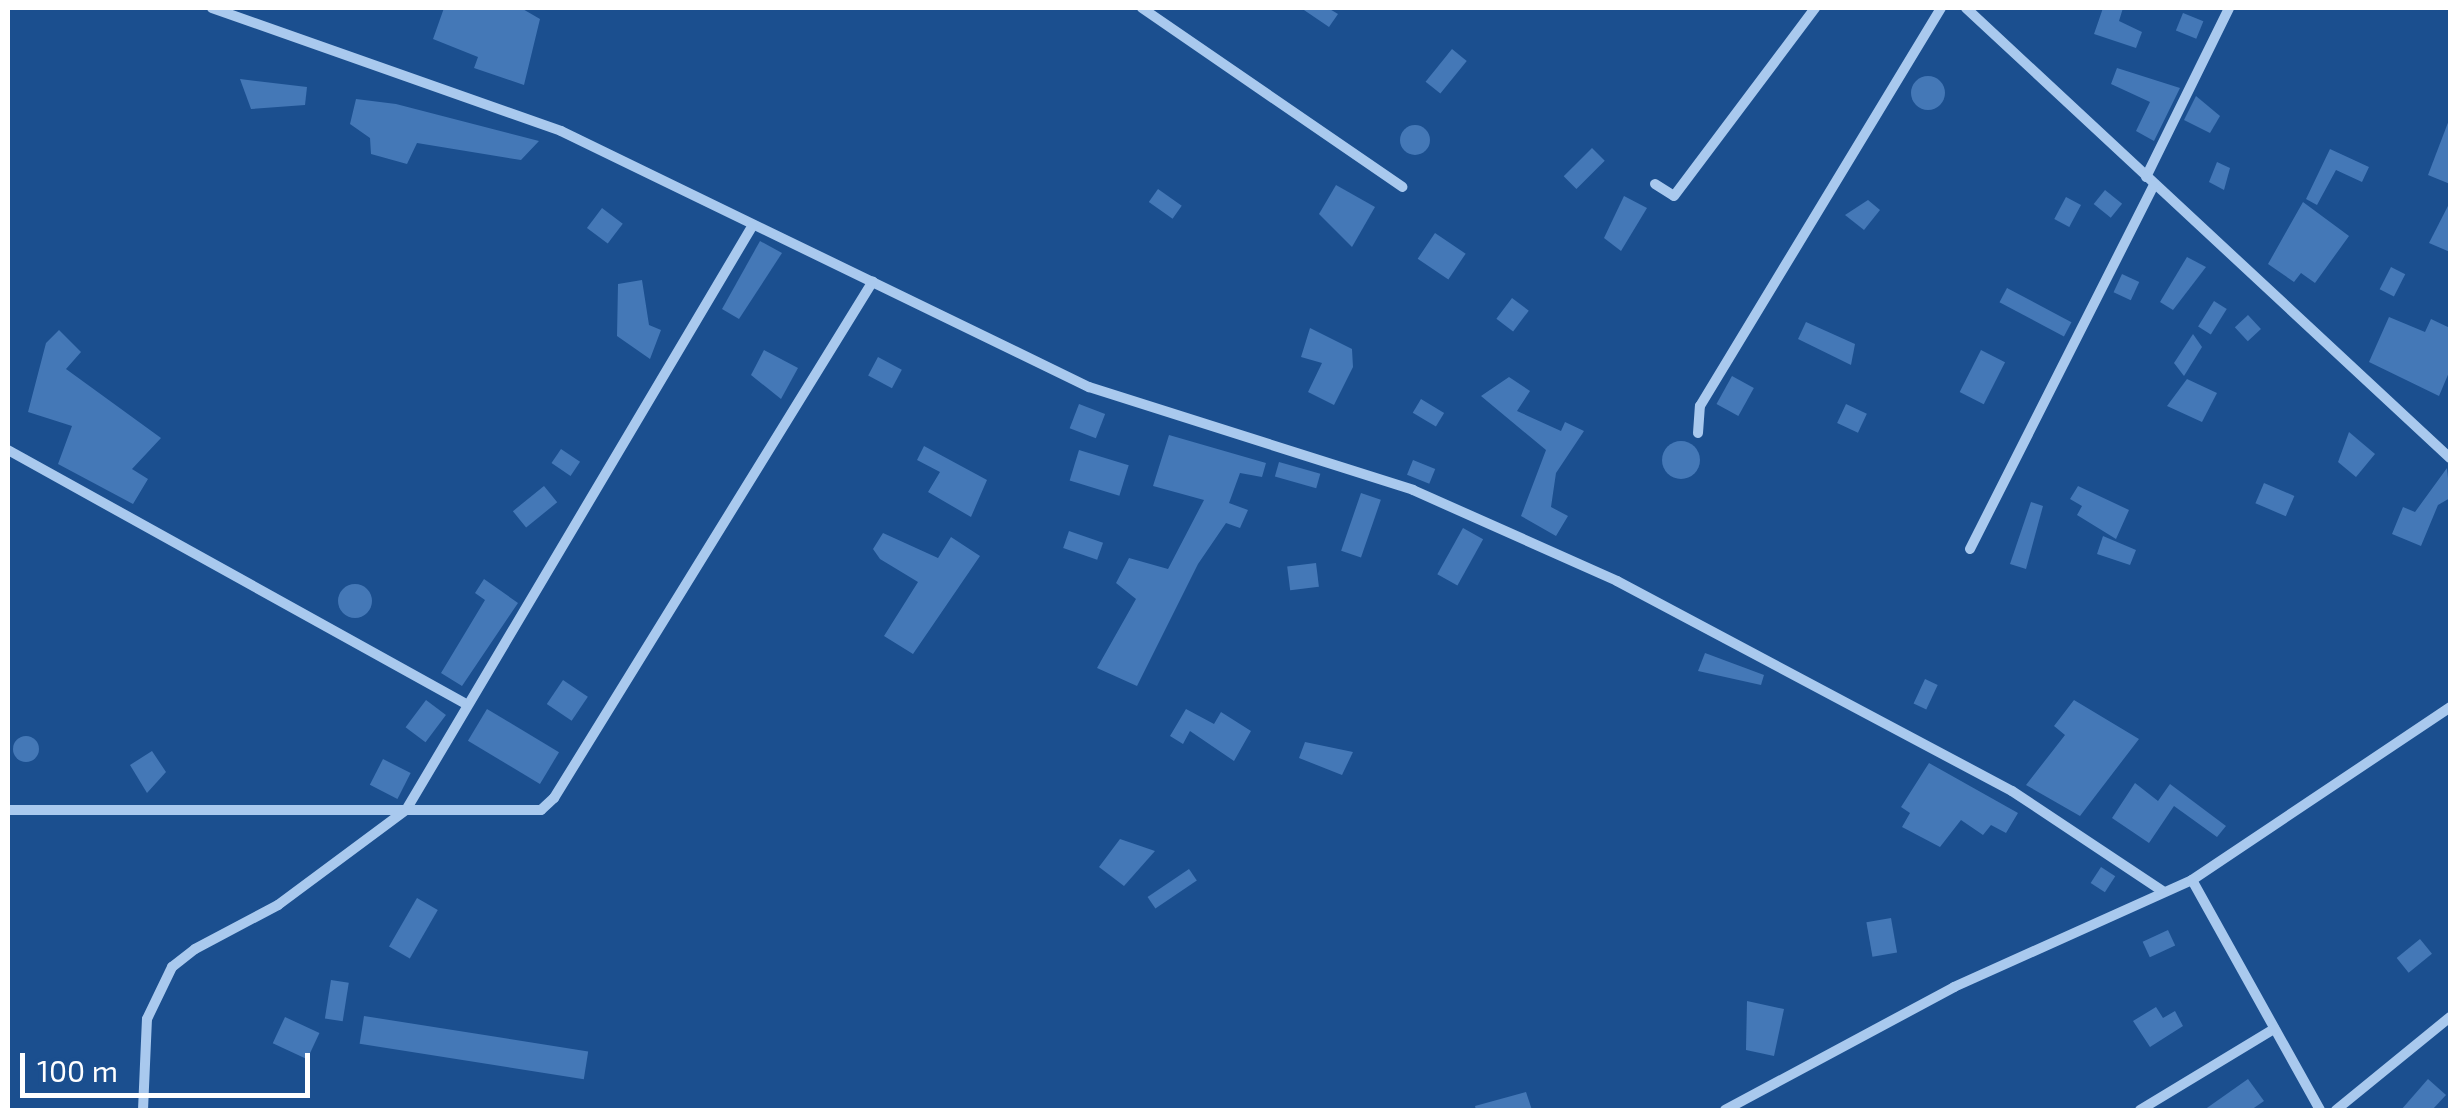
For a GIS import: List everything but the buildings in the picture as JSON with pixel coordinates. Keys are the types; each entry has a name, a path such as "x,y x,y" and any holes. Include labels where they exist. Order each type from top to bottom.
{"street":[{"path":"212,8 561,131 1088,387 1397,484 1616,581 2012,791 2164,892"},
{"path":"1142,8 1402,187"},
{"path":"1655,184 1674,196 1816,8"},
{"path":"1698,433 1700,406 1941,8"},
{"path":"1966,8 2450,458"},
{"path":"1970,548 2150,180 2229,8"},
{"path":"143,1110 147,1020 172,966 278,906 406,810 464,703 564,556 754,225"},
{"path":"8,810 541,810 554,798 873,281"},
{"path":"8,450 464,703"},
{"path":"1725,1110 1954,987 2192,880 2450,707"},
{"path":"2192,880 2320,1110"},
{"path":"2336,1110 2450,1017"},
{"path":"2140,1110 2274,1029"}]}
